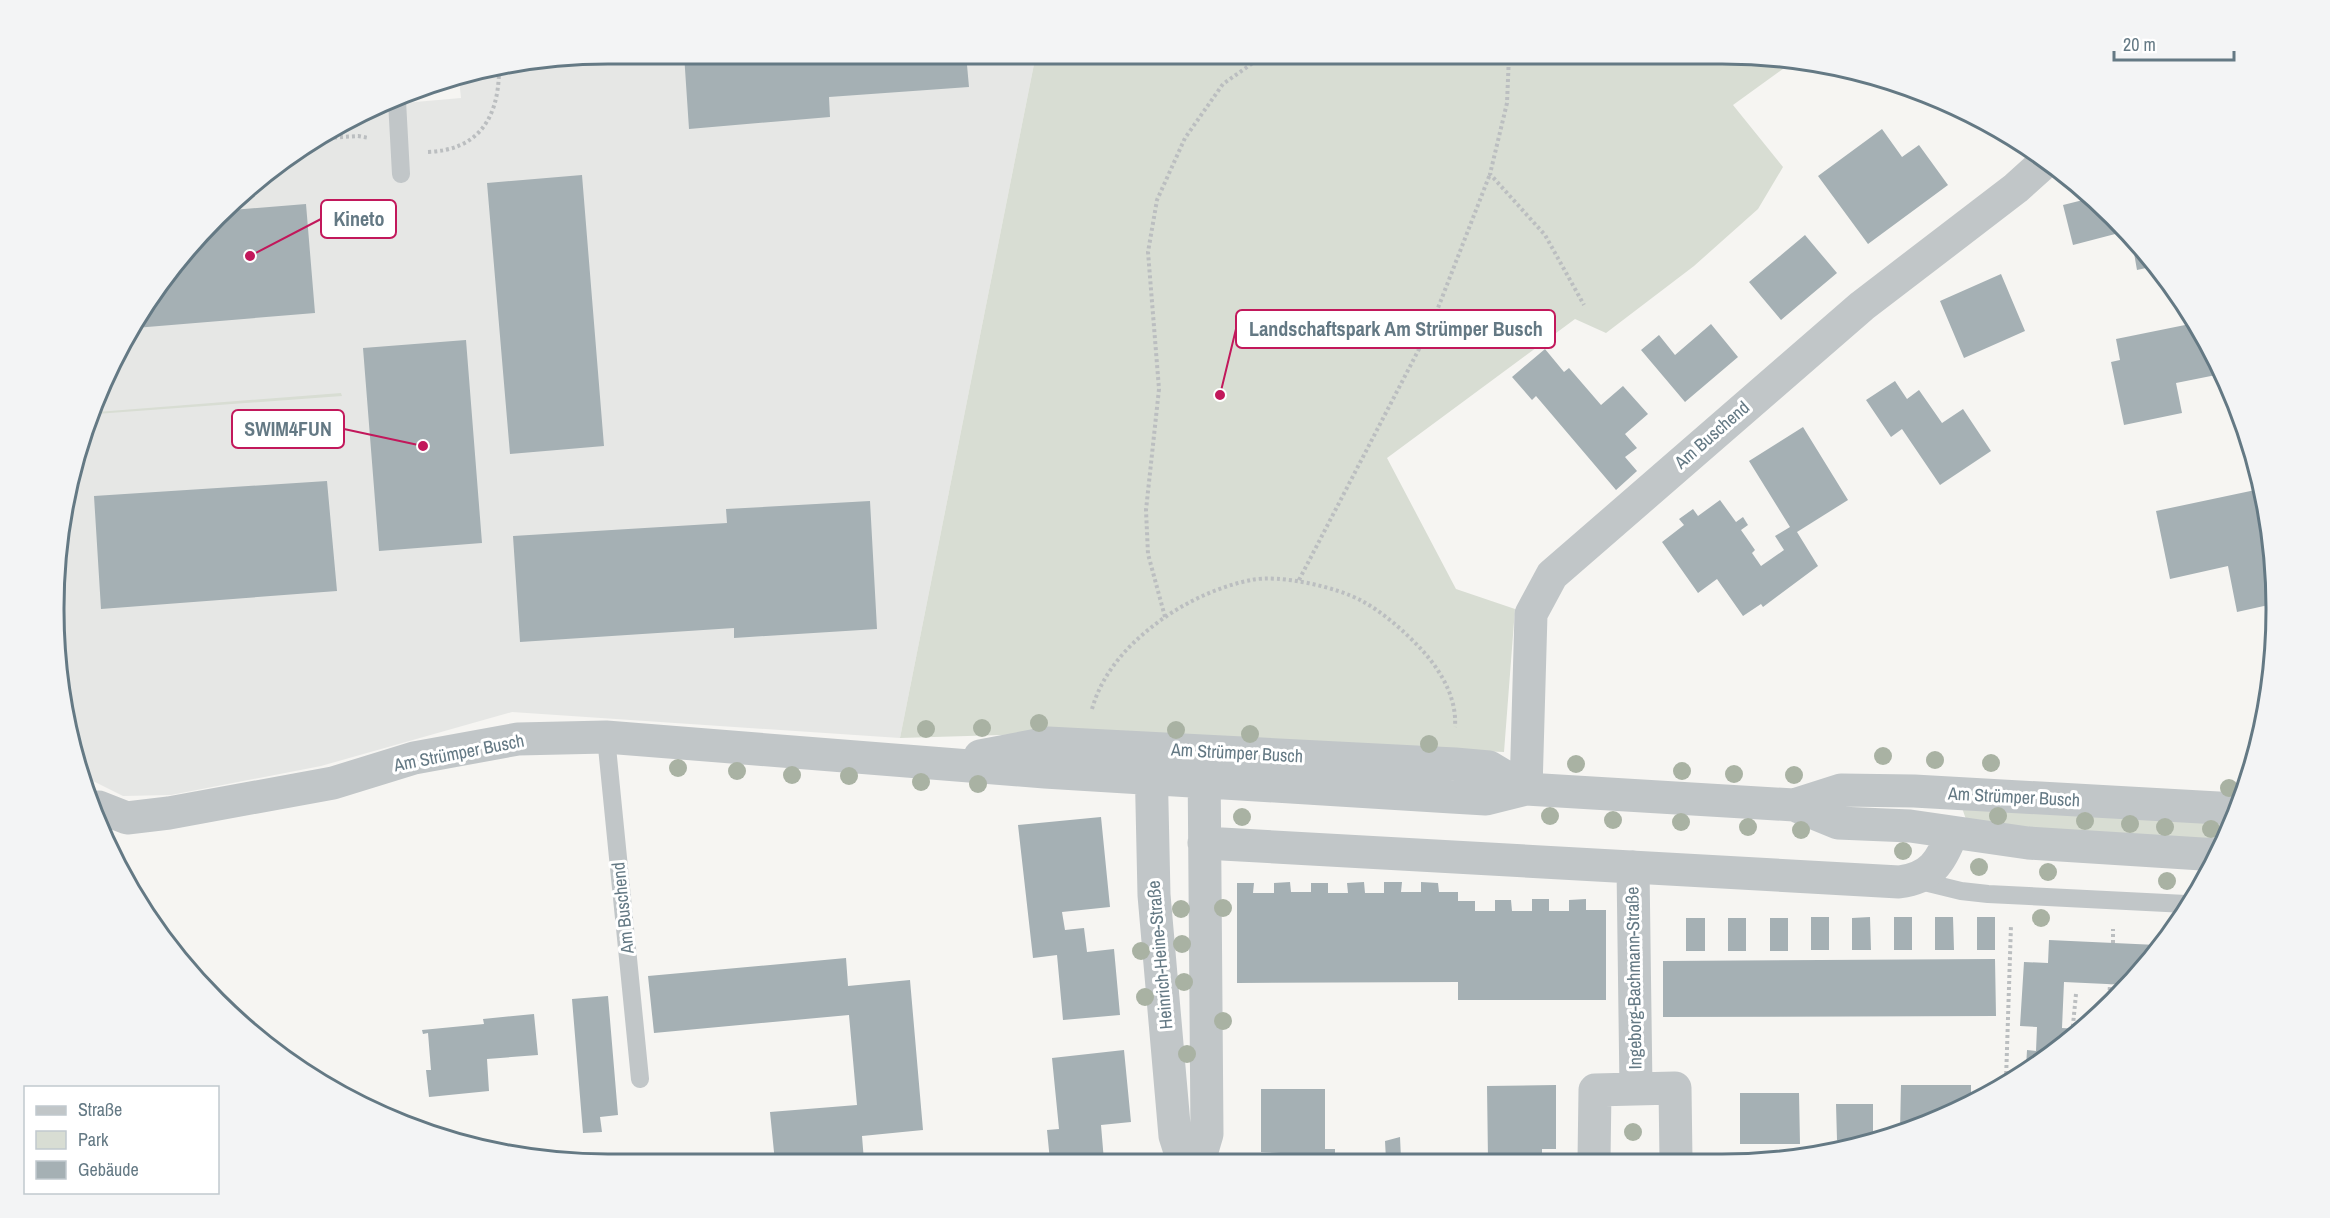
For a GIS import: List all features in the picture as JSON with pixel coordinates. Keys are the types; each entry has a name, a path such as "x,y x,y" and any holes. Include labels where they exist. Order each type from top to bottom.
{"street":[{"name":"Am Buschend","path":"1526,789 1531,614 1552,574 1862,306 2016,188 2039,167"},
{"name":"Am Strümper Busch","path":"104,811 127,818 169,813 333,783 414,758 518,739 606,738 945,762 1048,743 1151,763 1204,766 1489,767 1526,789 1794,805 1838,823 1910,826 2028,843 2207,854"},
{"name":"Heinrich-Heine-Straße","path":"1151,763 1154,895 1175,1136 1181,1154"},
{"path":"1201,1154 1207,1134 1204,766"},
{"name":"Am Strümper Busch","path":"1794,805 1841,790 1852,790 1914,791 2227,809"},
{"path":"1204,843 1899,882 1916,880 1934,868 1944,854 1952,833"},
{"name":"Ingeborg-Bachmann-Straße","path":"1633,867 1636,1089"},
{"name":"Ingeborg-Bachmann-Straße","path":"1594,1154 1595,1090 1675,1088 1676,1154"}],"lane":[{"path":"397,108 401,174"},
{"name":"Am Buschend","path":"606,738 640,1079"},
{"path":"1916,880 1961,891 2011,896 2179,904"}],"path":[{"path":"1251,64 1223,84 1185,138 1157,200 1148,252 1159,389 1146,510 1148,554 1165,617 1205,594 1253,579 1299,580 1361,601 1409,635 1440,670 1456,713 1455,735"},
{"path":"1299,580 1431,326 1490,174 1507,103 1509,64"},
{"path":"1490,174 1545,236 1584,305"},
{"path":"2006,1073 2011,896"},
{"path":"2110,984 2110,990"},
{"path":"2073,1024 2076,994"}],"shaded area":[{"path":"609,64 1034,64 900,738 512,712 321,766 171,795 123,796 92,780 75,715 69,680 64,609 69,538 83,468 93,434 137,337 177,278 224,224 250,200 306,156 368,121 410,102 461,98 460,85 468,83 538,69 573,66"}],"green space":[{"path":"1034,64 1721,64 1784,68 1733,105 1783,167 1758,209 1694,266 1606,333 1575,319 1387,458 1456,589 1515,609 1504,752 1033,734 900,738"},
{"path":"341,393 342,396 101,414 102,412"},
{"path":"1961,805 2222,820 2212,844 1968,825"}],"building":[{"path":"685,64 967,64 969,87 829,97 830,117 689,129"},
{"path":"1882,129 1902,157 1919,145 1948,185 1868,244 1818,176"},
{"path":"582,175 604,446 510,454 487,183"},
{"path":"2081,201 2115,234 2073,245 2063,205"},
{"path":"306,204 315,313 143,327 156,306 200,250 240,209"},
{"path":"1805,235 1837,273 1781,320 1749,282"},
{"path":"2134,255 2145,268 2137,270"},
{"path":"2001,274 2025,331 1964,358 1940,301"},
{"path":"1711,324 1738,357 1685,402 1641,350 1659,335 1675,355"},
{"path":"2186,325 2212,376 2176,383 2182,413 2124,425 2111,362 2120,360 2116,339"},
{"path":"466,340 482,543 379,551 363,348"},
{"path":"1545,349 1564,372 1569,368 1601,405 1623,386 1648,414 1625,434 1637,448 1625,457 1637,471 1616,490 1536,396 1532,400 1512,377"},
{"path":"1895,381 1907,399 1919,390 1942,423 1963,409 1991,451 1940,485 1902,429 1891,437 1866,400"},
{"path":"1803,427 1848,500 1797,532 1818,566 1763,607 1761,604 1743,616 1717,579 1698,593 1662,542 1684,525 1679,519 1693,509 1698,516 1720,500 1736,522 1743,517 1748,525 1741,530 1755,550 1752,553 1761,566 1784,550 1775,536 1790,527 1749,461"},
{"path":"327,481 337,591 101,609 94,496"},
{"path":"2252,491 2261,538 2266,606 2237,612 2228,566 2170,579 2156,511"},
{"path":"870,501 877,629 734,638 734,628 520,642 513,536 727,523 726,509"},
{"path":"1101,817 1110,907 1062,912 1065,930 1084,928 1087,952 1114,949 1120,1015 1063,1020 1057,955 1033,958 1018,825"},
{"path":"1290,882 1291,892 1311,892 1311,883 1328,883 1328,893 1348,893 1347,883 1364,882 1365,893 1384,893 1384,882 1402,882 1401,892 1421,892 1421,882 1438,883 1439,892 1458,892 1458,901 1475,901 1475,911 1495,911 1495,900 1511,900 1512,911 1532,911 1532,899 1549,899 1549,911 1569,911 1569,900 1586,899 1586,910 1606,910 1606,1000 1458,1000 1458,982 1237,983 1237,883 1254,883 1253,893 1274,893 1274,883"},
{"path":"1811,917 1829,917 1829,950 1811,950"},
{"path":"1870,917 1871,950 1852,950 1852,918"},
{"path":"1894,917 1912,917 1912,950 1894,950"},
{"path":"1935,917 1953,917 1954,950 1935,950"},
{"path":"1977,917 1995,917 1995,950 1977,950"},
{"path":"1686,918 1705,918 1705,951 1686,951"},
{"path":"1728,918 1746,918 1746,951 1728,951"},
{"path":"1770,918 1788,918 1788,951 1770,951"},
{"path":"2049,940 2149,945 2115,984 2064,982 2062,1028 2067,1028 2026,1060 2027,1050 2036,1051 2037,1027 2020,1026 2024,962 2048,963"},
{"path":"846,958 848,986 910,980 923,1130 862,1136 863,1154 774,1154 770,1112 857,1105 849,1015 654,1033 648,976"},
{"path":"1995,959 1996,1016 1663,1017 1663,961"},
{"path":"608,996 618,1115 600,1117 602,1132 583,1133 572,999"},
{"path":"534,1014 538,1055 487,1059 489,1091 429,1097 426,1070 431,1070 428,1033 423,1034 422,1030 484,1024 483,1019"},
{"path":"1124,1050 1131,1122 1101,1125 1103,1154 1049,1154 1047,1130 1059,1129 1052,1058"},
{"path":"1556,1085 1556,1149 1542,1149 1542,1154 1488,1154 1487,1086"},
{"path":"1901,1085 1971,1085 1971,1092 1900,1123"},
{"path":"1261,1089 1325,1089 1325,1149 1335,1149 1335,1154 1261,1152"},
{"path":"1740,1093 1799,1093 1800,1144 1740,1144"},
{"path":"1836,1104 1873,1104 1873,1132 1837,1140"},
{"path":"1400,1137 1401,1154 1386,1154 1385,1141"}],"place":[{"name":"Kineto","path":"250,256"},
{"name":"Landschaftspark Am Strümper Busch","path":"1220,395"},
{"name":"SWIM4FUN","path":"423,446"}]}
